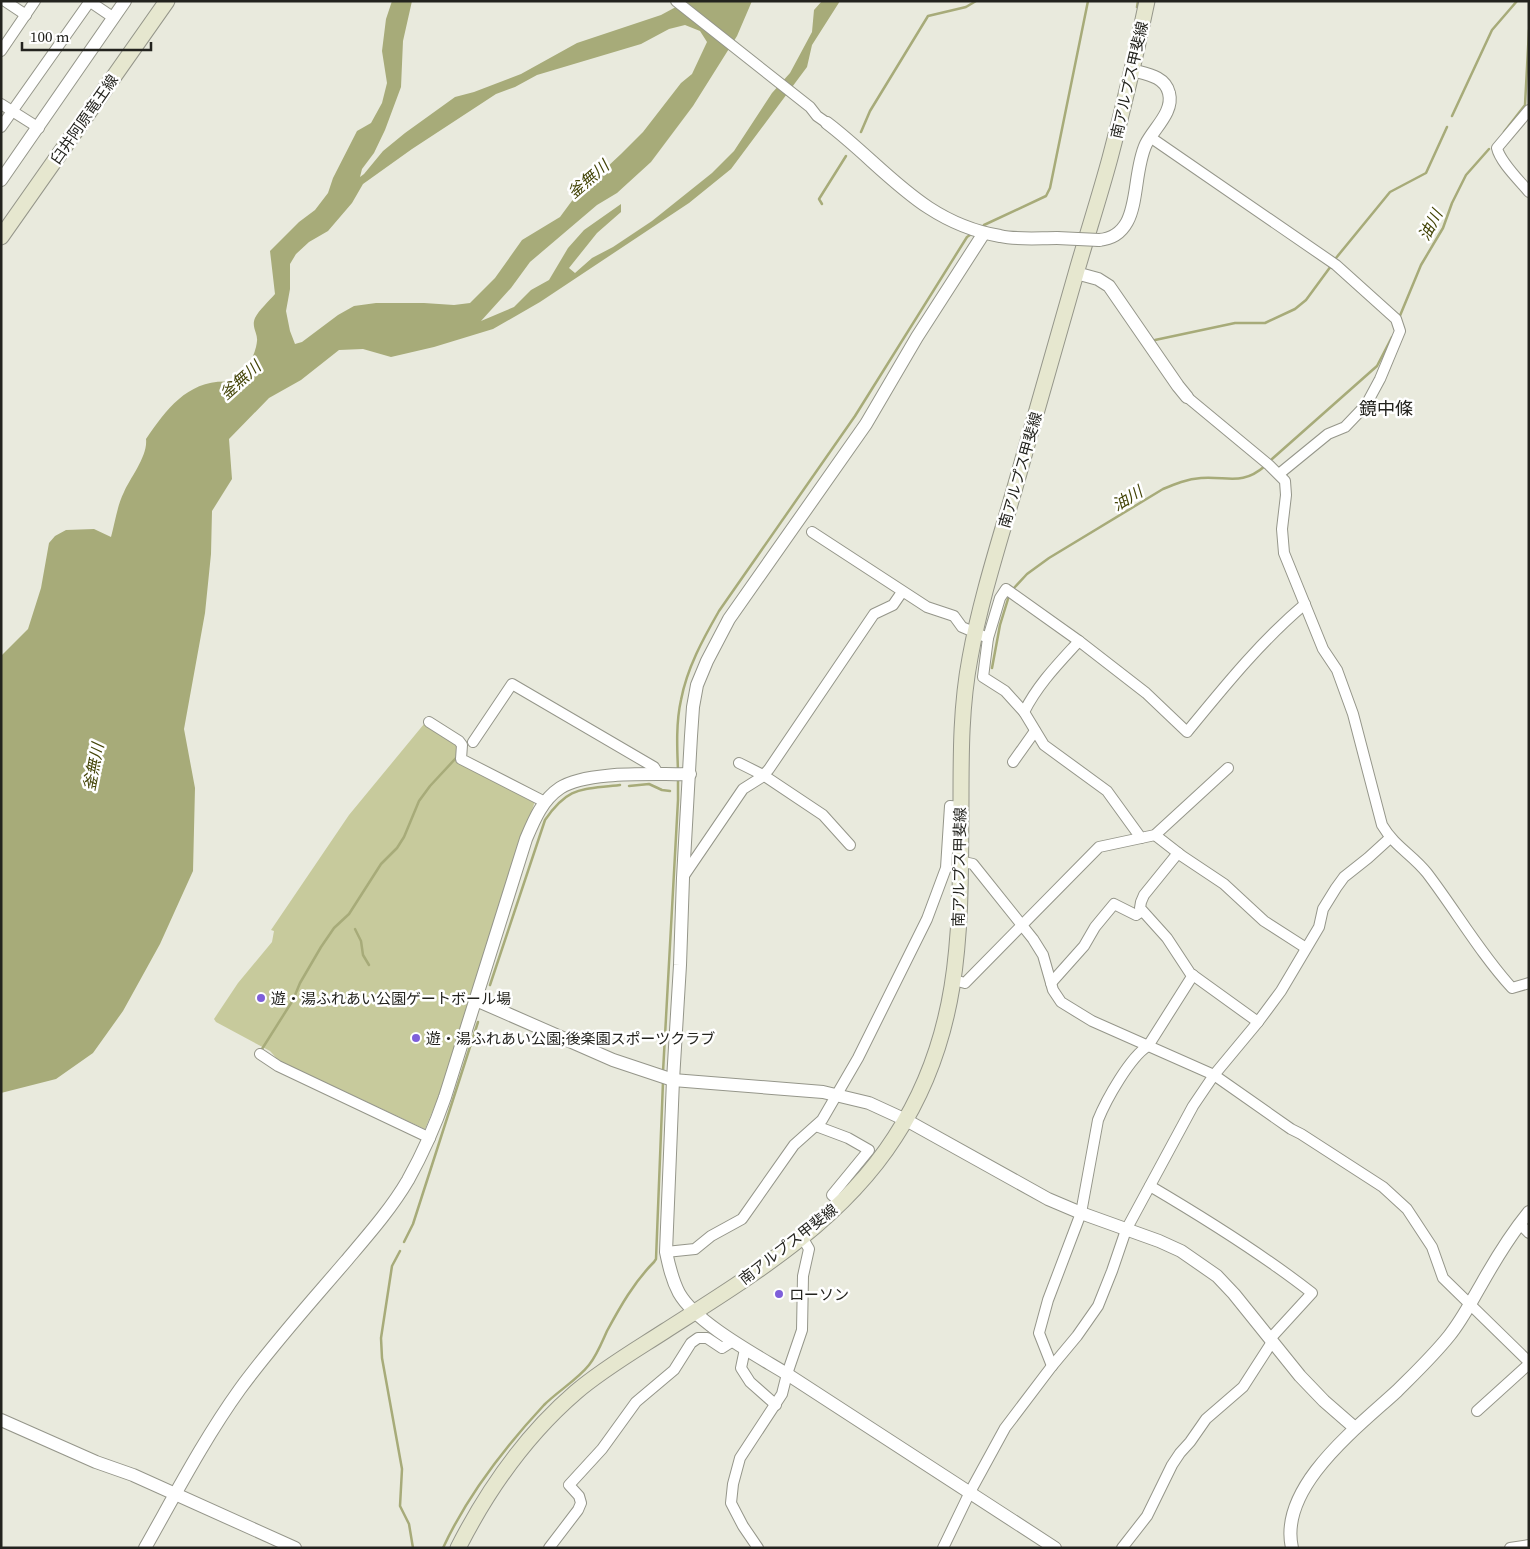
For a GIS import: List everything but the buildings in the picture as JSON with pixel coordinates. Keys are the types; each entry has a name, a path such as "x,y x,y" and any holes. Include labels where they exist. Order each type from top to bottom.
{"main road":[{"name":"臼井阿原竜王線","path":"1,237 167,1"},
{"name":"南アルプス甲斐線","path":"458,1548 476,1512 495,1483 542,1424 574,1393 605,1369 694,1312 802,1238 827,1218 869,1173 892,1143 920,1095 933,1065 946,1023 957,958 961,728 969,660 982,635 1076,273 1110,159 1147,1"}],"street":[{"path":"5,1 26,14"},
{"path":"1,51 35,1"},
{"path":"1,127 89,1 114,18"},
{"path":"1,180 39,128 125,1"},
{"path":"676,1 810,107 817,116 852,143 914,199 942,216 984,233 1018,239 1099,240 1116,234 1127,222 1142,154 1150,137 1167,112 1170,99 1167,86 1157,77 1132,70"},
{"path":"1,104 39,128"},
{"path":"1529,110 1497,148 1504,162 1529,192"},
{"path":"1150,137 1336,265 1396,319 1400,331 1380,379 1366,405 1345,427 1328,434 1279,474"},
{"path":"1,227 10,216 18,213"},
{"path":"984,233 917,337 866,424 729,619 707,661 698,686 693,707 683,878 666,1252 672,1278 680,1294 694,1312 745,1349 787,1374 1055,1548"},
{"path":"1076,273 1098,279 1109,286 1187,397 1285,481 1286,495 1282,529 1284,553 1323,649 1336,670 1353,714 1382,826 1390,838 1416,860 1493,967 1512,988 1529,983"},
{"path":"812,532 902,592 927,607 954,616 962,627 982,635"},
{"path":"1141,838 1107,791 1044,745 1024,712 1006,691 983,677 982,635 1006,589 1080,641 1146,693 1187,732 1243,665 1284,621 1305,604"},
{"path":"683,878 743,789 764,775 769,769 874,614 893,605 902,592"},
{"path":"1024,712 1047,676 1080,641"},
{"path":"473,742 512,684 654,767 660,775"},
{"path":"429,722 459,741 462,745 461,759 546,802"},
{"path":"1013,762 1036,731"},
{"path":"739,762 764,775 823,815 850,845"},
{"path":"954,980 965,983 1099,847 1155,835 1228,768"},
{"path":"144,1548 215,1426 240,1389 391,1205 407,1181 430,1138 445,1097 526,839 535,817 559,788 573,781 592,778 690,774"},
{"path":"666,1252 695,1249 711,1236 742,1219 794,1146 822,1120 858,1058 927,919 946,868 950,806 960,806"},
{"path":"1155,835 1224,884 1264,921 1306,948"},
{"path":"943,1548 970,1492 1006,1428 1098,1306 1126,1230 1164,1156 1193,1106 1214,1075 1258,1022 1280,991 1319,927 1323,910 1340,882 1390,838"},
{"path":"1178,853 1144,895 1140,908 1167,938 1193,975 1258,1022"},
{"path":"960,861 973,864 1023,925 1043,955 1053,990 1061,1002 1092,1021 1214,1075 1291,1129 1383,1186 1407,1210 1432,1247 1443,1278 1529,1363 1477,1411"},
{"path":"1051,983 1084,946 1095,926 1114,904 1136,915 1142,911"},
{"path":"1052,1366 1039,1333 1048,1300 1081,1213 1098,1120 1120,1079 1142,1050 1148,1046 1193,975"},
{"path":"476,1000 613,1060 673,1080 838,1094 869,1103 906,1120 1048,1199 1159,1241 1217,1276 1234,1294 1300,1376 1355,1428"},
{"path":"260,1054 278,1066 430,1138"},
{"path":"816,1126 848,1138 869,1150 832,1195 841,1204"},
{"path":"1122,1548 1147,1516 1172,1465 1180,1453 1206,1419 1243,1387 1271,1341 1312,1293 1282,1269 1197,1213 1150,1186"},
{"path":"1292,1548 1291,1524 1299,1498 1318,1467 1355,1428 1428,1360 1460,1322 1470,1304 1524,1228 1529,1212"},
{"path":"758,1548 743,1526 731,1503 733,1484 740,1458 782,1394 802,1330 803,1276 809,1249 802,1238"},
{"path":"549,1548 578,1510 581,1503 579,1496 569,1485 602,1450 636,1402 674,1370 692,1343 698,1338 708,1338 722,1348 733,1341"},
{"path":"745,1349 741,1368 750,1382 776,1405"},
{"path":"1,1420 96,1462 134,1475 295,1548"},
{"path":"1510,1548 1529,1545"}],"shaded area":[{"path":"424,724 458,745 456,754 535,801 439,1096 425,1129 279,1061 270,1051 216,1022 214,1019 238,983 272,942 274,931 271,930 349,815"}],"water":[{"name":"釜無川","path":"392,1 412,1 403,41 401,87 385,130 374,153 362,169 360,177 383,151 455,97 474,92 521,74 577,43 661,15 687,1 752,1 737,36 693,106 651,162 617,193 597,205 530,262 511,288 481,321 514,307 531,290 549,280 568,248 584,230 621,204 621,212 597,233 569,268 575,273 592,258 613,247 652,221 712,173 734,151 772,93 790,73 812,32 814,10 822,1 840,1 812,45 807,67 731,169 689,203 540,302 493,329 434,347 391,357 363,349 339,350 301,380 269,398 229,439 232,479 212,511 211,554 205,613 184,729 195,788 193,871 160,944 123,1011 93,1053 56,1079 1,1093 1,656 28,629 41,588 49,543 55,536 66,530 94,529 111,537 120,503 127,486 142,460 146,439 163,416 193,389 205,384 234,382 249,364 255,352 257,341 254,324 255,318 275,294 270,251 299,222 315,210 328,193 333,178 357,131 371,123 382,103 387,83 382,51 386,19","holes":["685,25 700,31 707,42 692,74 681,83 643,132 574,198 560,217 522,240 495,278 470,303 454,305 376,303 354,306 338,315 302,342 295,344 286,311 290,289 290,264 296,254 309,242 328,231 352,203 363,184 412,149 496,94 515,87 537,75 641,44 669,29"]}],"waterway":[{"path":"861,132 870,111 928,16 966,7 976,1"},
{"path":"984,225 1046,196 1050,188 1088,1"},
{"path":"1137,7 1138,1"},
{"path":"1452,116 1492,30 1517,1"},
{"name":"油川","path":"1504,132 1525,105 1529,30"},
{"path":"1336,258 1390,192 1426,173 1447,127"},
{"name":"油川","path":"1399,318 1421,265 1443,228 1452,203 1466,175 1489,149"},
{"path":"822,204 819,199 846,156"},
{"path":"678,770 679,708 691,665 707,632 719,611 855,416 970,235"},
{"path":"1155,340 1235,323 1265,323 1295,309 1306,300 1331,266"},
{"name":"油川","path":"1272,459 1377,366 1392,337"},
{"name":"油川","path":"1014,588 1027,574 1049,558 1163,489 1196,479 1242,478 1257,472 1265,466"},
{"name":"油川","path":"992,668 1000,625 1008,599"},
{"path":"262,1049 293,1000 300,983 321,947 334,928 349,914 381,864 397,848 404,837 419,801 456,758"},
{"path":"663,1072 678,778"},
{"path":"629,786 649,784 662,790 670,791"},
{"path":"490,985 545,820 562,800 577,791 620,785"},
{"path":"355,929 361,941 363,955 369,965"},
{"path":"404,1242 413,1224 478,1022"},
{"path":"443,1548 463,1510 501,1455 544,1405 579,1376 592,1361 628,1295 656,1259 663,1082"},
{"path":"400,1251 392,1266 381,1338 382,1358 402,1469 400,1506 409,1524 413,1548"}],"place":[{"name":"遊・湯ふれあい公園ゲートボール場","path":"261,998"},
{"name":"遊・湯ふれあい公園;後楽園スポーツクラブ","path":"416,1038"},
{"name":"ローソン","path":"779,1294"}],"district":[{"name":"鏡中條","path":"1386,408"}]}
